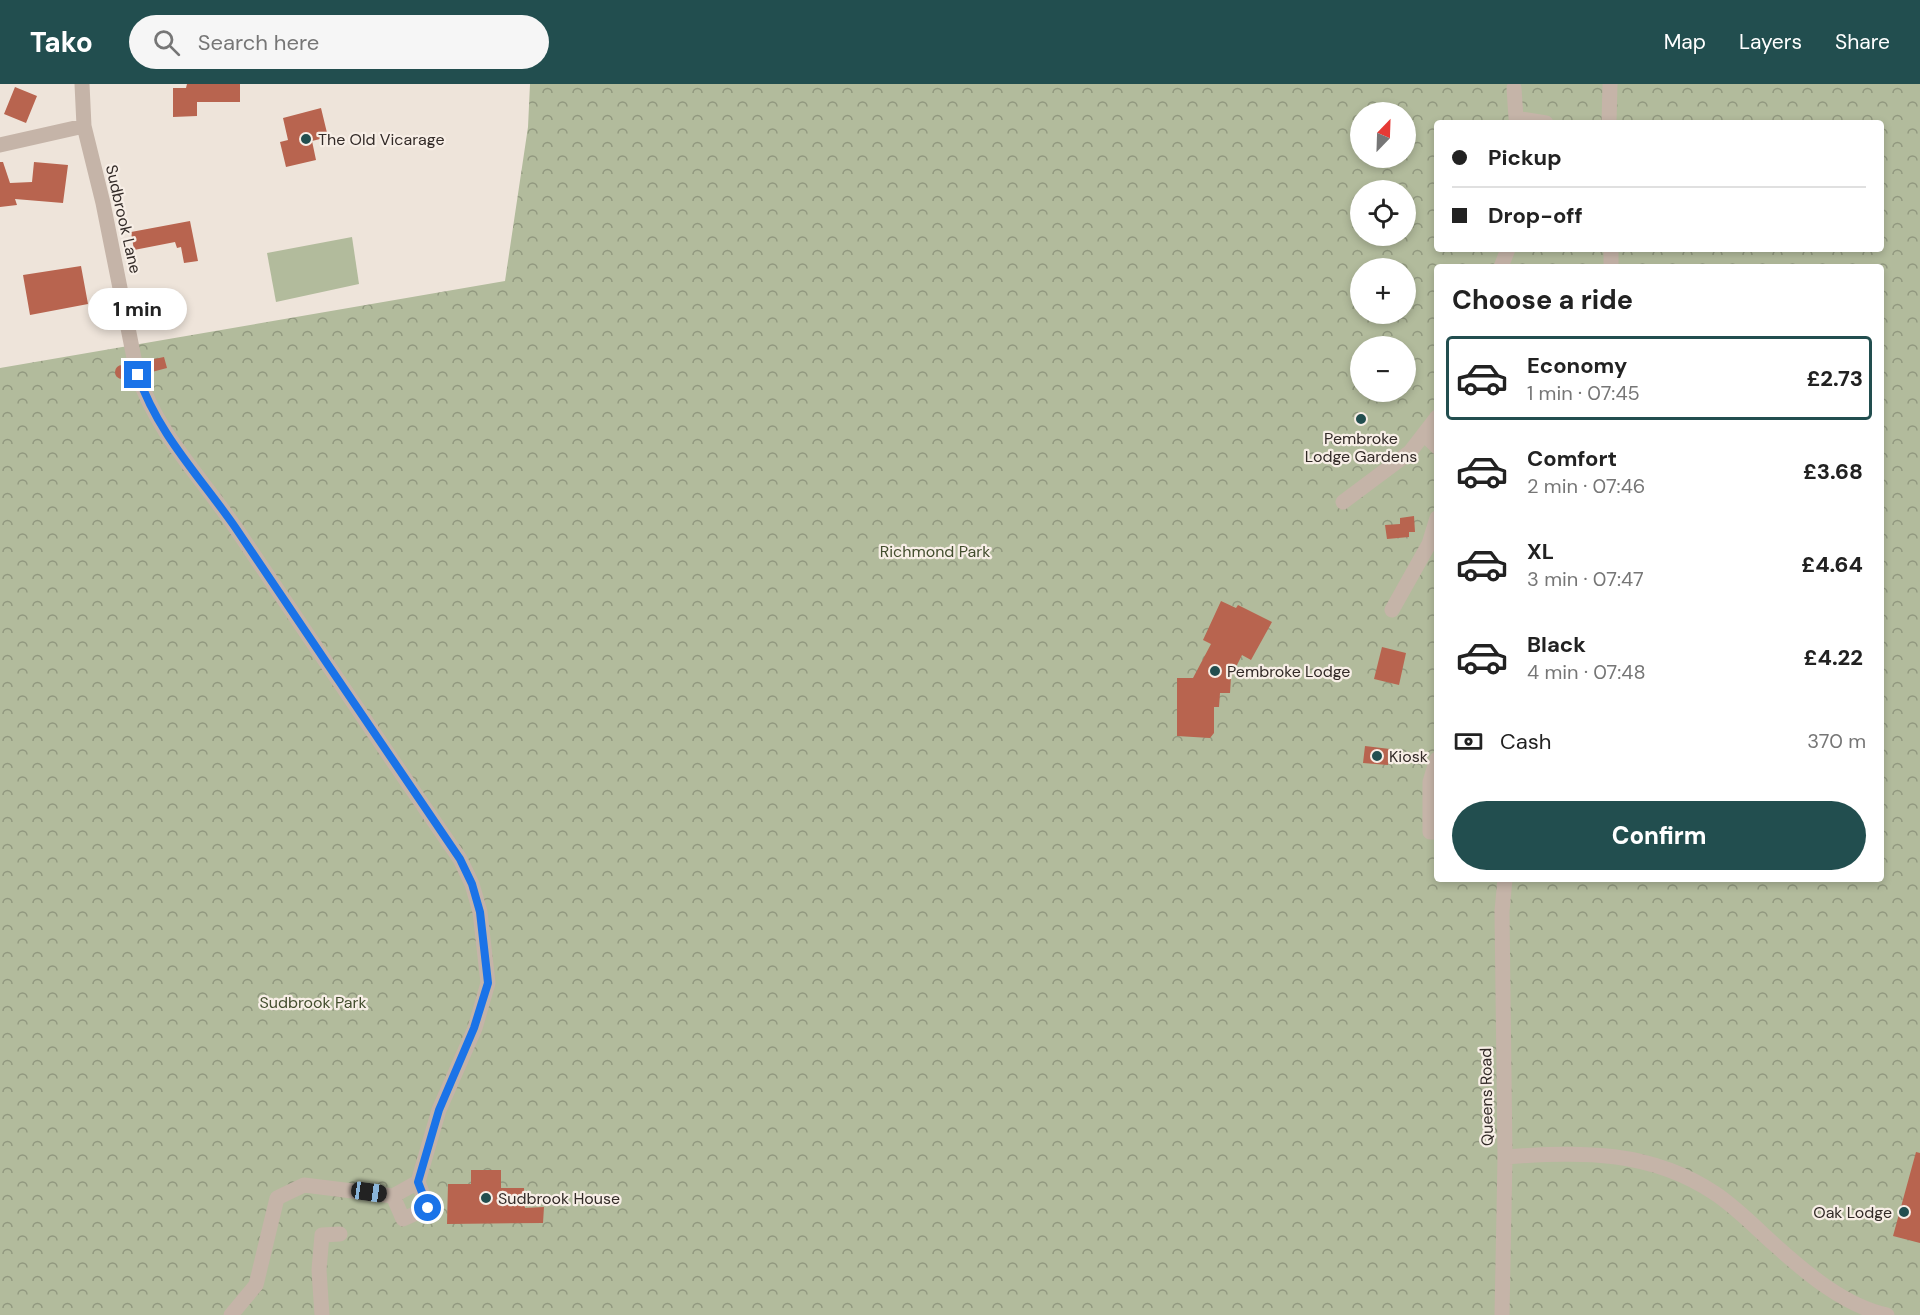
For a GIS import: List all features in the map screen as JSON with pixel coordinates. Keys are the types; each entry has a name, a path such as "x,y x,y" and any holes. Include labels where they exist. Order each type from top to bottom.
{"street":[{"name":"Sudbrook Lane","path":"82,84 84,126 103,203 136,369 146,399 160,425 240,534 460,859 472,884 480,912 488,983 474,1028 439,1110 418,1182"},
{"path":"1609,120 1610,84"},
{"path":"1514,88 1516,118 1528,120"},
{"path":"0,145 84,126"},
{"path":"1343,502 1410,452 1434,421"},
{"path":"1424,434 1434,444"},
{"path":"1392,610 1429,544 1434,528"},
{"path":"1434,769 1430,783 1430,832 1434,832"},
{"name":"Queens Road","path":"1502,1315 1505,1157 1502,911 1505,882"},
{"path":"1505,1157 1562,1152 1599,1153 1640,1159 1682,1174 1717,1194 1803,1269 1841,1295 1887,1315"},
{"path":"231,1315 256,1285 277,1198 304,1185 393,1196 418,1182 428,1208 403,1219 393,1196"},
{"path":"322,1315 319,1270 322,1235 340,1234"}],"green space":[{"name":"Richmond Park","path":"530,84 1920,84 1920,1315 0,1315 0,368 505,281 528,127"},
{"path":"352,237 359,284 276,302 267,253"}],"building":[{"path":"187,84 240,84 240,102 197,102 197,116 173,117 173,88 186,88"},
{"path":"15,87 37,96 26,123 4,114"},
{"name":"The Old Vicarage","path":"321,108 328,137 312,141 316,160 286,167 280,142 288,140 283,118"},
{"path":"0,162 3,162 10,183 32,182 34,162 68,165 63,203 15,199 17,205 0,207"},
{"path":"190,221 198,261 184,263 181,247 177,248 175,242 134,250 131,232"},
{"path":"81,266 88,304 30,315 23,275"},
{"path":"164,357 167,368 148,373 144,367 145,361"},
{"path":"122,365 127,367 129,372 127,377 122,379 117,377 115,372 117,367"},
{"path":"1414,516 1415,532 1409,532 1409,537 1387,539 1385,525 1400,524 1400,518"},
{"name":"Pembroke Lodge","path":"1221,601 1236,608 1238,605 1272,622 1251,660 1242,655 1231,677 1230,693 1220,693 1219,707 1214,707 1214,733 1210,738 1177,736 1177,678 1193,678 1211,644 1203,640"},
{"path":"1382,647 1406,653 1399,685 1374,679"},
{"name":"Kiosk","path":"1365,746 1390,749 1388,765 1363,763"},
{"name":"Oak Lodge","path":"1916,1152 1920,1153 1920,1243 1893,1236"},
{"name":"Sudbrook House","path":"471,1170 501,1170 501,1188 524,1188 525,1208 544,1207 543,1223 447,1224 448,1184 471,1184"}],"place":[{"name":"The Old Vicarage","path":"306,139"},
{"name":"Pembroke Lodge Gardens","path":"1361,419"},
{"name":"Pembroke Lodge","path":"1215,671"},
{"name":"Kiosk","path":"1377,756"},
{"name":"Sudbrook House","path":"486,1198"},
{"name":"Oak Lodge","path":"1904,1212"}],"route":[{"path":"138,375 146,399 160,425 233,525 460,859 472,884 480,912 488,983 474,1028 439,1110 418,1182 428,1208"}],"park label":[{"name":"Sudbrook Park","path":"313,1002"}]}
